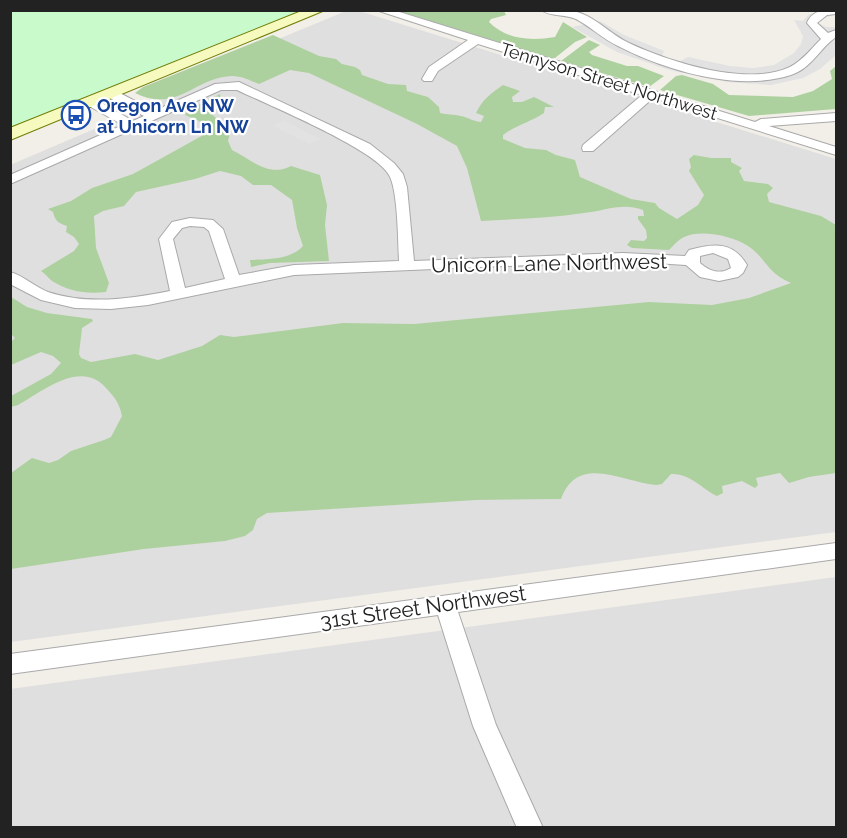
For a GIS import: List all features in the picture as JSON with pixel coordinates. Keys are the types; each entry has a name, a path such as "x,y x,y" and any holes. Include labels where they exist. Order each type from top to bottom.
{"street":[{"path":"10,135 318,10"},
{"name":"Tennyson Street Northwest","path":"381,10 837,151"},
{"path":"546,10 573,14 614,40 650,56 738,76 778,75 799,67 817,53 831,35 812,23 814,18 825,12 837,11"},
{"path":"428,79 433,69 476,40"},
{"name":"Unicorn Lane Northwest","path":"10,180 219,87 239,86 365,147 387,163 398,181 407,265"},
{"path":"112,94 153,116"},
{"path":"588,148 651,94"},
{"path":"91,102 132,125"},
{"path":"750,124 837,117"},
{"path":"178,292 166,238 177,225 190,222 208,223 216,229 233,281"},
{"name":"Unicorn Lane Northwest","path":"10,277 41,296 78,305 121,303 286,271 622,257 691,261"},
{"name":"31st Street Northwest","path":"10,664 837,551"},
{"path":"445,604 485,726 530,828"}],"shaded area":[{"path":"346,11 359,11 836,159 836,305 160,427 11,497 10,165 289,46 276,40"},
{"path":"820,11 836,11 836,14 819,20 818,23 826,27 836,27 836,55 820,69 803,78 771,85 727,82 669,70 617,52 572,27 600,21 624,35 664,51 662,56 680,61 688,57 730,66 753,68 774,65 794,53 801,44 803,36 794,20 803,21 808,15"},
{"path":"283,120 320,139 309,144 273,126"},
{"path":"836,439 836,532 11,642 10,541"},
{"path":"836,577 836,827 11,827 10,689"}],"green space":[{"path":"11,11 310,11 163,67 11,131"},
{"path":"398,11 504,11 506,15 491,19 489,22 511,36 528,39 555,37 563,22 587,37 575,42 555,58 551,58"},
{"path":"273,35 319,56 336,59 342,64 355,67 362,75 388,84 406,85 407,91 428,97 439,107 440,113 458,115 481,122 484,116 476,113 478,108 487,97 503,85 520,91 512,97 513,102 522,102 534,97 554,107 545,107 544,113 503,135 503,139 525,148 546,150 575,160 580,177 631,199 655,203 677,219 698,205 704,195 689,171 691,167 689,159 694,155 731,158 731,162 742,168 739,171 744,181 768,184 773,188 767,194 769,202 821,216 836,225 836,473 789,483 780,473 756,478 758,485 755,488 742,481 722,486 723,493 717,496 678,474 671,474 662,484 657,485 617,476 590,473 579,477 569,485 561,499 476,500 267,513 257,519 253,530 245,536 225,541 144,549 11,569 11,473 32,458 49,463 71,451 111,437 122,416 116,400 106,388 96,380 85,376 62,380 11,407 11,396 51,374 61,363 53,356 41,352 11,365 11,342 15,338 11,334 11,297 27,307 47,313 92,319 93,321 82,328 79,354 81,358 91,362 135,354 158,360 202,346 220,335 234,337 343,323 414,324 649,302 712,305 749,298 791,283 771,270 748,246 726,237 708,234 691,235 684,237 669,250 632,248 627,245 631,240 644,241 647,238 646,230 638,219 638,216 644,216 643,210 635,208 621,207 558,216 481,221 467,168 457,146 417,124 309,73 290,70 259,84 236,76 219,78 185,93 163,99 135,93 143,87"},
{"path":"589,40 600,45 589,52 592,55 627,66 638,66 664,76 649,87 561,61"},
{"path":"836,66 836,109 749,116 660,90 676,76 682,75 713,84 729,95 793,97 813,91 832,79 830,71"},
{"path":"220,94 221,99 206,107 207,111 231,129 228,141 232,150 267,169 283,169 291,166 320,175 327,205 325,225 329,261 270,263 251,267 250,260 285,256 298,251 303,246 292,200 271,185 253,185 241,176 220,171 136,192 124,206 103,211 94,216 96,248 109,283 106,292 92,293 72,290 52,281 41,271 74,251 79,244 66,232 67,226 57,221 53,212 48,209 71,201 92,188 133,174 207,133 199,121 185,115 188,110"}],"place":[{"name":"Oregon Ave NW at Unicorn Ln NW","path":"76,115"}]}
